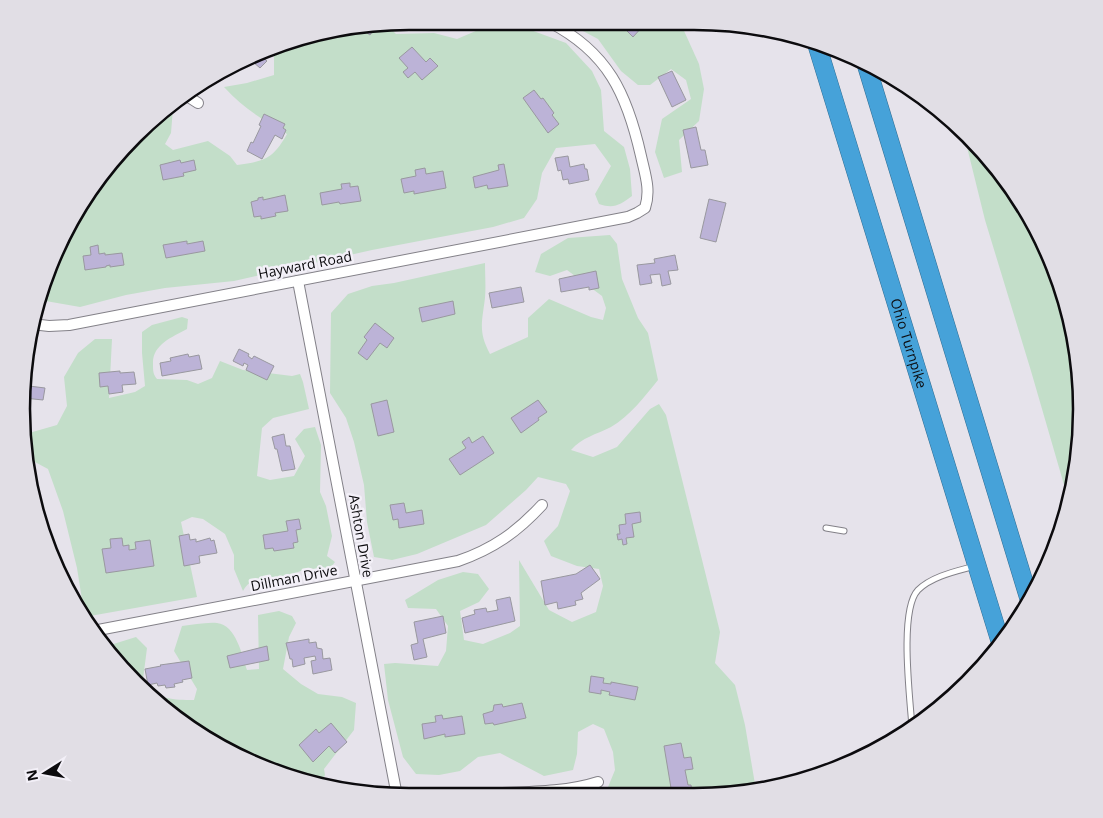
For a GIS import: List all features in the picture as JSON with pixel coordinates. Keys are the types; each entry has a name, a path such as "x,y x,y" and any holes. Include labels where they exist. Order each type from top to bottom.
{"highway":[{"name":"Ohio Turnpike","path":"819,51 998,636"},
{"path":"868,72 1026,590"}],"street":[{"name":"Hayward Road","path":"40,325 68,326 637,213 645,208 648,188 630,114 623,95 614,78 588,48 561,30"},
{"path":"191,99 198,103"},
{"name":"Ashton Drive","path":"298,281 395,787"},
{"name":"Dillman Drive","path":"100,629 451,562 475,555 502,541 542,505"},
{"path":"576,788 598,782"}],"lane":[{"path":"826,528 844,531"},
{"path":"912,719 907,621 911,602 918,590 931,581 952,572 977,565"}],"green space":[{"path":"478,30 531,30 566,43 592,71 601,90 604,131 624,147 630,169 632,196 617,205 599,204 595,194 611,166 595,144 556,148 542,173 537,199 524,218 493,227 372,250 234,281 165,288 126,295 80,307 46,301 69,241 94,198 124,159 173,113 171,133 165,144 173,150 208,141 230,156 237,165 255,162 272,154 287,134 262,119 224,87 274,75 274,55 311,43 360,33 393,31 396,34 434,33 457,39"},
{"path":"581,30 684,30 699,64 704,89 699,121 679,140 682,172 664,178 655,152 662,119 691,99 686,80 671,69 650,85 638,85 621,71 598,39"},
{"path":"967,146 995,178 1034,241 1053,287 1060,311 1070,360 1073,409 1070,458 1065,488 1031,371 985,220"},
{"path":"610,235 617,244 622,279 638,318 648,333 658,380 625,417 611,427 585,439 571,450 593,457 617,447 650,409 659,404 666,415 720,632 715,663 735,685 745,725 755,783 694,788 608,788 615,770 613,752 604,729 593,724 578,732 577,754 573,770 544,776 500,753 478,757 460,771 439,775 416,774 403,757 388,700 384,664 438,666 446,651 448,626 436,609 408,608 405,600 438,580 463,572 478,574 489,589 479,602 460,611 464,640 483,644 510,633 520,626 519,560 549,610 572,622 596,612 603,586 599,569 577,566 551,556 544,541 558,526 570,491 566,484 538,477 486,525 417,554 392,560 374,557 367,522 364,485 354,442 346,418 330,393 331,313 348,294 372,286 485,263 482,333 490,354 528,337 528,318 549,299 591,317 603,320 606,308 602,296 567,270 550,276 535,272 541,254 568,238"},
{"path":"182,317 188,319 187,329 164,342 156,352 153,369 157,379 187,380 198,384 212,378 220,361 243,370 292,376 300,374 309,409 273,418 262,428 257,476 270,480 294,476 305,456 295,439 304,429 315,427 321,445 320,492 326,506 332,536 327,556 335,562 328,571 308,568 278,585 263,580 254,580 243,591 234,569 234,555 225,534 203,519 192,517 181,522 197,597 91,616 82,600 77,568 63,511 48,469 34,461 31,432 57,425 67,406 64,377 78,353 95,339 112,339 109,398 135,392 145,386 142,332 152,325"},
{"path":"279,611 292,616 296,623 289,637 283,669 301,684 318,694 342,697 356,703 354,730 324,769 324,778 287,768 241,749 198,724 162,696 179,700 194,700 197,689 174,651 182,626 208,623 224,625 234,635 247,670 259,669 258,615"},
{"path":"136,637 147,648 143,679 112,645"}],"building":[{"path":"626,30 639,30 633,37"},
{"path":"412,47 426,62 430,58 438,66 422,80 415,72 408,78 403,72 408,68 399,58"},
{"path":"264,59 267,61 260,68 254,63"},
{"path":"672,71 686,100 672,107 658,77"},
{"path":"534,90 541,99 543,98 554,113 552,115 559,124 548,133 523,98"},
{"path":"264,114 285,124 283,128 286,130 282,139 275,135 262,159 247,151 261,126 259,125"},
{"path":"696,127 701,150 705,150 708,165 691,168 683,130"},
{"path":"568,156 570,167 584,164 589,180 569,184 568,179 563,180 561,170 558,171 555,158"},
{"path":"180,160 181,163 194,160 196,170 183,173 184,176 163,180 160,165"},
{"path":"504,164 508,186 488,189 487,185 475,188 473,177 499,170 498,165"},
{"path":"425,168 426,174 443,171 446,188 414,194 414,191 404,193 401,179 416,176 415,170"},
{"path":"350,183 350,187 358,186 361,201 322,205 320,193 342,189 341,184"},
{"path":"285,195 288,211 275,213 276,216 261,219 261,216 254,217 251,202 258,200 258,198 263,197 263,200"},
{"path":"709,199 726,203 716,242 700,238"},
{"path":"187,241 187,244 203,241 205,251 166,258 163,245"},
{"path":"98,245 99,254 122,253 124,265 110,267 110,265 85,270 83,256 91,255 90,247"},
{"path":"675,255 678,270 668,271 671,284 662,286 660,274 650,275 652,283 640,285 637,265 655,263 654,259"},
{"path":"596,271 599,288 589,290 589,287 561,292 559,279"},
{"path":"521,287 524,302 492,308 489,293"},
{"path":"453,301 455,314 422,322 419,308"},
{"path":"375,323 394,338 387,348 380,343 367,360 358,353 367,340 364,337"},
{"path":"239,349 249,354 248,356 252,359 254,356 274,366 267,380 246,370 248,365 244,363 243,366 233,361"},
{"path":"188,354 189,357 199,355 202,369 162,376 160,363 171,361 170,358"},
{"path":"120,371 120,373 134,372 136,384 122,385 123,392 109,394 108,386 100,387 99,373"},
{"path":"31,386 45,388 43,400 30,399"},
{"path":"387,400 394,432 378,436 371,404"},
{"path":"538,400 547,412 521,433 511,418"},
{"path":"284,434 286,446 290,446 295,469 282,471 272,437"},
{"path":"483,436 494,453 460,475 449,459 466,448 462,442 469,437 472,443"},
{"path":"404,503 406,513 422,510 424,524 399,528 398,519 393,520 390,505"},
{"path":"640,512 641,522 632,524 634,537 626,538 627,544 623,545 622,539 618,540 617,534 620,534 619,525 626,524 625,514"},
{"path":"299,519 301,529 296,530 298,542 293,543 294,548 274,551 273,548 265,549 263,535 288,531 286,521"},
{"path":"189,534 190,540 196,539 196,542 210,538 211,541 214,540 217,553 199,556 200,563 184,566 179,536"},
{"path":"122,538 123,546 129,545 129,550 136,549 135,542 150,540 154,566 106,573 102,549 111,548 110,539"},
{"path":"590,565 600,579 581,593 583,599 575,601 576,605 558,609 557,602 545,605 541,581 576,574"},
{"path":"510,597 515,621 465,633 462,618 475,614 474,610 486,608 487,612 498,610 496,600"},
{"path":"443,616 446,633 423,639 427,657 414,660 411,645 418,643 414,622"},
{"path":"309,639 309,643 316,642 317,648 322,649 323,659 330,658 332,670 313,674 311,661 316,660 315,656 304,658 305,664 293,667 286,643"},
{"path":"267,646 269,660 230,668 227,656"},
{"path":"189,661 192,678 174,684 175,687 166,688 165,685 158,686 157,683 149,685 145,669"},
{"path":"591,676 604,678 603,683 611,684 611,682 638,687 635,700 609,695 610,692 601,690 601,694 589,692"},
{"path":"522,703 526,718 494,725 493,723 485,724 483,714 493,711 494,705 502,704 503,707"},
{"path":"442,715 443,719 462,716 465,734 445,737 445,734 424,739 422,724 436,722 435,716"},
{"path":"331,723 347,742 335,753 329,746 313,762 299,745 316,729 319,733"},
{"path":"681,743 684,758 691,757 693,769 685,770 688,785 691,785 691,788 671,788 664,746"}]}
